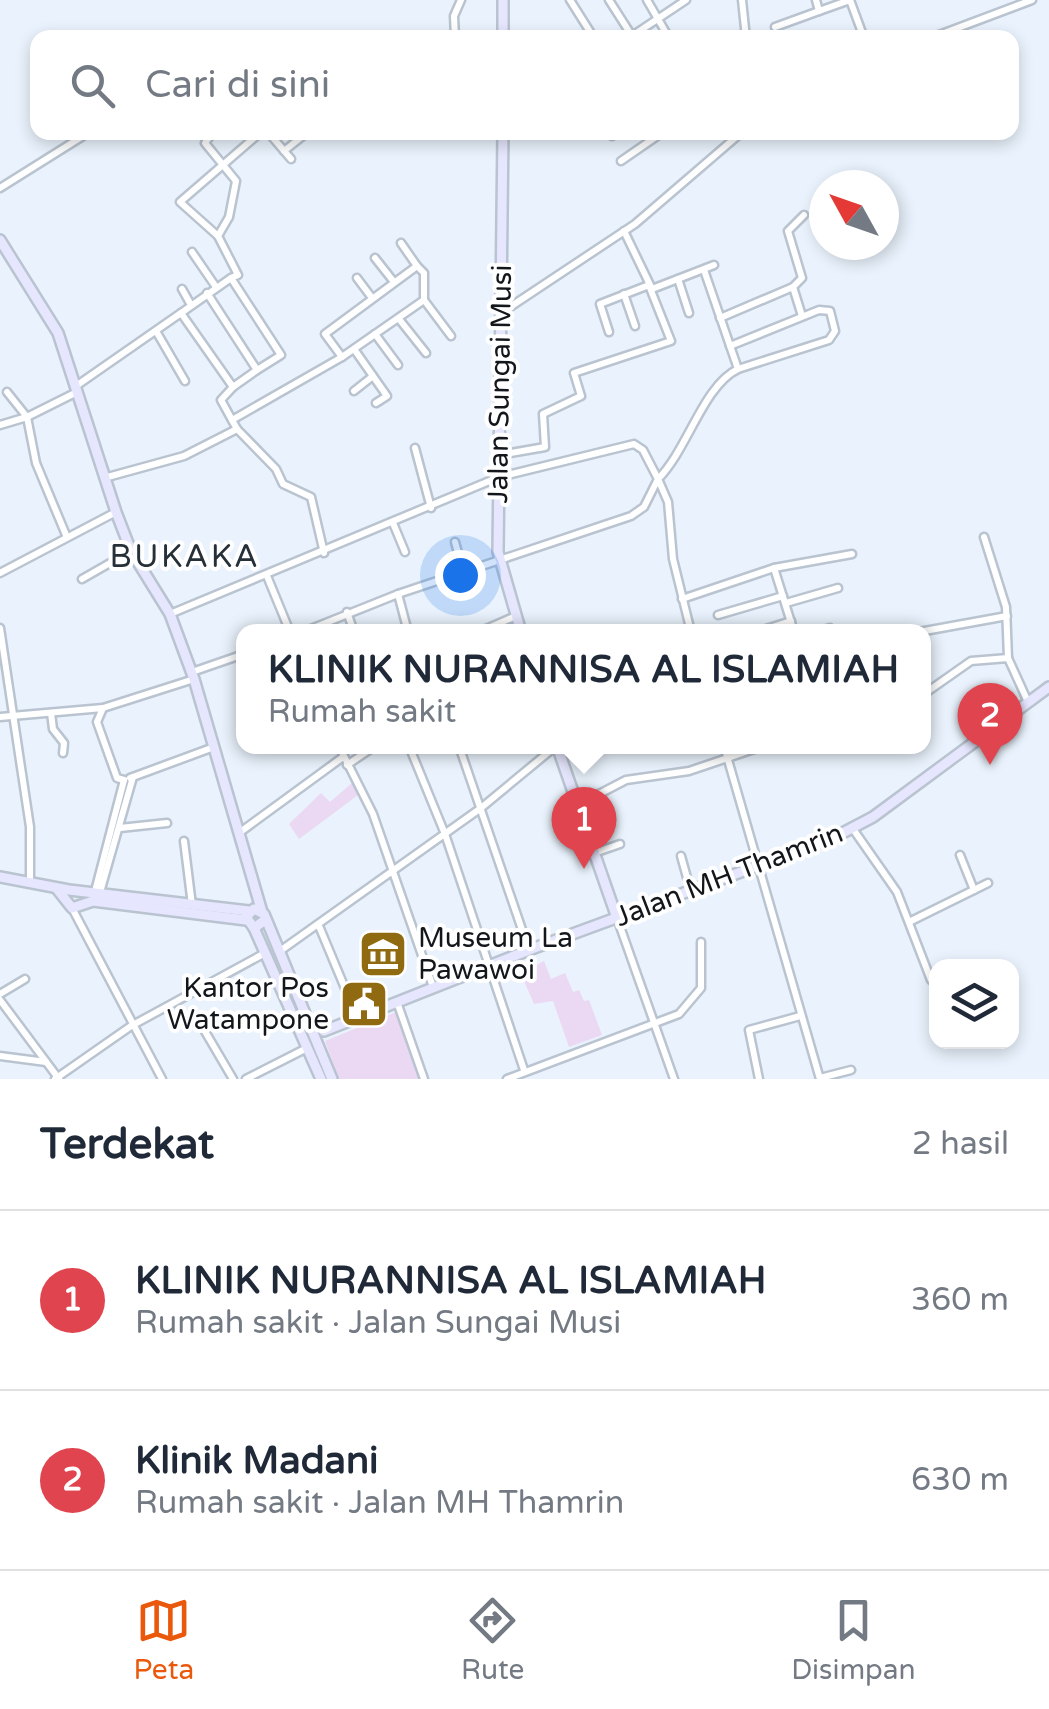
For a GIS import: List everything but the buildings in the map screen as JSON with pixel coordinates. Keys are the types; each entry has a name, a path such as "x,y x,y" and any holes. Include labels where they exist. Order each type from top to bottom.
{"main road":[{"path":"502,30 503,0"},
{"name":"Jalan Sungai Musi","path":"503,140 500,559 518,624"},
{"path":"0,240 58,334 116,512 132,551 170,614 214,747 265,952 321,1079"},
{"name":"Jalan MH Thamrin","path":"324,1031 529,950 758,869 853,829 1049,687"},
{"path":"560,754 617,918"},
{"path":"0,878 96,897 255,915 280,951 332,1079"},
{"path":"57,888 72,908 96,897 192,904 228,912"},
{"path":"300,1026 310,1020"},
{"path":"305,1048 319,1042 324,1031 310,1020"}],"street":[{"path":"455,30 454,16 460,0"},
{"path":"570,0 589,30"},
{"path":"609,0 627,30"},
{"path":"646,0 665,30"},
{"path":"641,30 684,0"},
{"path":"742,0 745,30"},
{"path":"816,0 819,11"},
{"path":"775,27 850,0 861,30"},
{"path":"961,30 1032,0"},
{"path":"0,188 77,140"},
{"path":"207,140 236,181 236,196 218,236"},
{"path":"0,425 27,417 77,389 238,275 218,236 180,202 254,140"},
{"path":"273,140 291,159"},
{"path":"284,152 298,140"},
{"path":"622,161 652,140"},
{"path":"501,313 624,232 733,140"},
{"path":"720,318 793,287 803,274 788,231 804,215"},
{"path":"499,454 545,447 543,414 581,396 574,373 671,342 624,232"},
{"path":"400,243 424,273 424,300 451,336"},
{"path":"192,252 216,288"},
{"path":"375,258 394,282"},
{"path":"342,356 325,334 417,266"},
{"path":"609,332 600,306 624,294 714,266"},
{"path":"704,270 738,369"},
{"path":"231,278 281,355 233,387 221,400 237,429 276,469 283,484 311,497 324,552"},
{"path":"357,278 372,298"},
{"path":"678,280 689,313"},
{"path":"793,287 802,316"},
{"path":"182,289 191,305"},
{"path":"208,293 257,370"},
{"path":"624,294 636,326"},
{"path":"232,420 354,349 424,300"},
{"path":"321,624 463,571 638,513 658,479 677,460 722,377 834,336 829,310 802,316 730,346"},
{"path":"181,312 233,387"},
{"path":"398,318 426,352"},
{"path":"156,331 185,380"},
{"path":"375,334 398,365"},
{"path":"354,349 387,396 376,403"},
{"path":"354,391 373,376"},
{"path":"7,392 27,417 36,462 66,535"},
{"path":"103,478 184,456 237,429"},
{"path":"170,614 498,477 634,444 640,447 668,502 689,624"},
{"path":"415,448 431,508"},
{"path":"0,573 116,512"},
{"path":"393,523 404,552"},
{"path":"984,537 1007,616 1008,658 1028,702"},
{"path":"455,542 463,571"},
{"path":"82,579 132,551"},
{"path":"682,599 774,568 852,554"},
{"path":"774,568 789,624"},
{"path":"266,576 287,624"},
{"path":"718,615 838,588"},
{"path":"398,594 406,624"},
{"path":"347,612 351,624"},
{"path":"497,624 516,616"},
{"path":"931,630 1007,616"},
{"path":"0,628 30,826 30,883"},
{"path":"0,717 103,708 236,657"},
{"path":"931,689 971,661 1008,658"},
{"path":"103,708 97,722 117,778 134,777 214,747"},
{"path":"51,713 53,728 64,742 63,753"},
{"path":"342,754 395,871 433,988"},
{"path":"238,833 359,754"},
{"path":"412,754 445,834 524,1070"},
{"path":"462,754 529,950"},
{"path":"280,951 481,808 547,754"},
{"path":"726,754 820,1079 851,1070"},
{"path":"578,806 626,780 689,771 741,754"},
{"path":"96,897 134,777"},
{"path":"96,897 124,780"},
{"path":"120,828 167,824"},
{"path":"853,829 894,888 929,975"},
{"path":"184,840 192,904"},
{"path":"594,853 620,844"},
{"path":"960,855 974,890"},
{"path":"681,856 691,893"},
{"path":"909,922 988,884"},
{"path":"72,908 162,1079"},
{"path":"617,918 674,1079"},
{"path":"319,926 357,1018"},
{"path":"507,1079 679,1014 701,988 700,942"},
{"path":"25,980 0,997 57,1078 131,1026 265,952"},
{"path":"397,1002 424,1079"},
{"path":"759,1079 749,1030 800,1016"},
{"path":"203,1028 233,1079"},
{"path":"246,1079 305,1048"},
{"path":"0,1056 46,1062"}],"shaded area":[{"path":"352,783 358,795 299,839 289,824 321,793 330,802"},
{"path":"544,961 551,979 565,973 573,992 579,990 584,1001 589,1000 602,1035 569,1047 553,1001 534,1004 521,974"},
{"path":"396,1012 421,1079 339,1079 325,1041"}],"place":[{"name":"Klinik Madani","path":"990,765"},
{"name":"KLINIK NURANNISA AL ISLAMIAH","path":"584,869"},
{"name":"Museum La Pawawoi","path":"383,954"},
{"name":"Kantor Pos Watampone","path":"364,1004"}],"district":[{"name":"BUKAKA","path":"185,557"}]}
